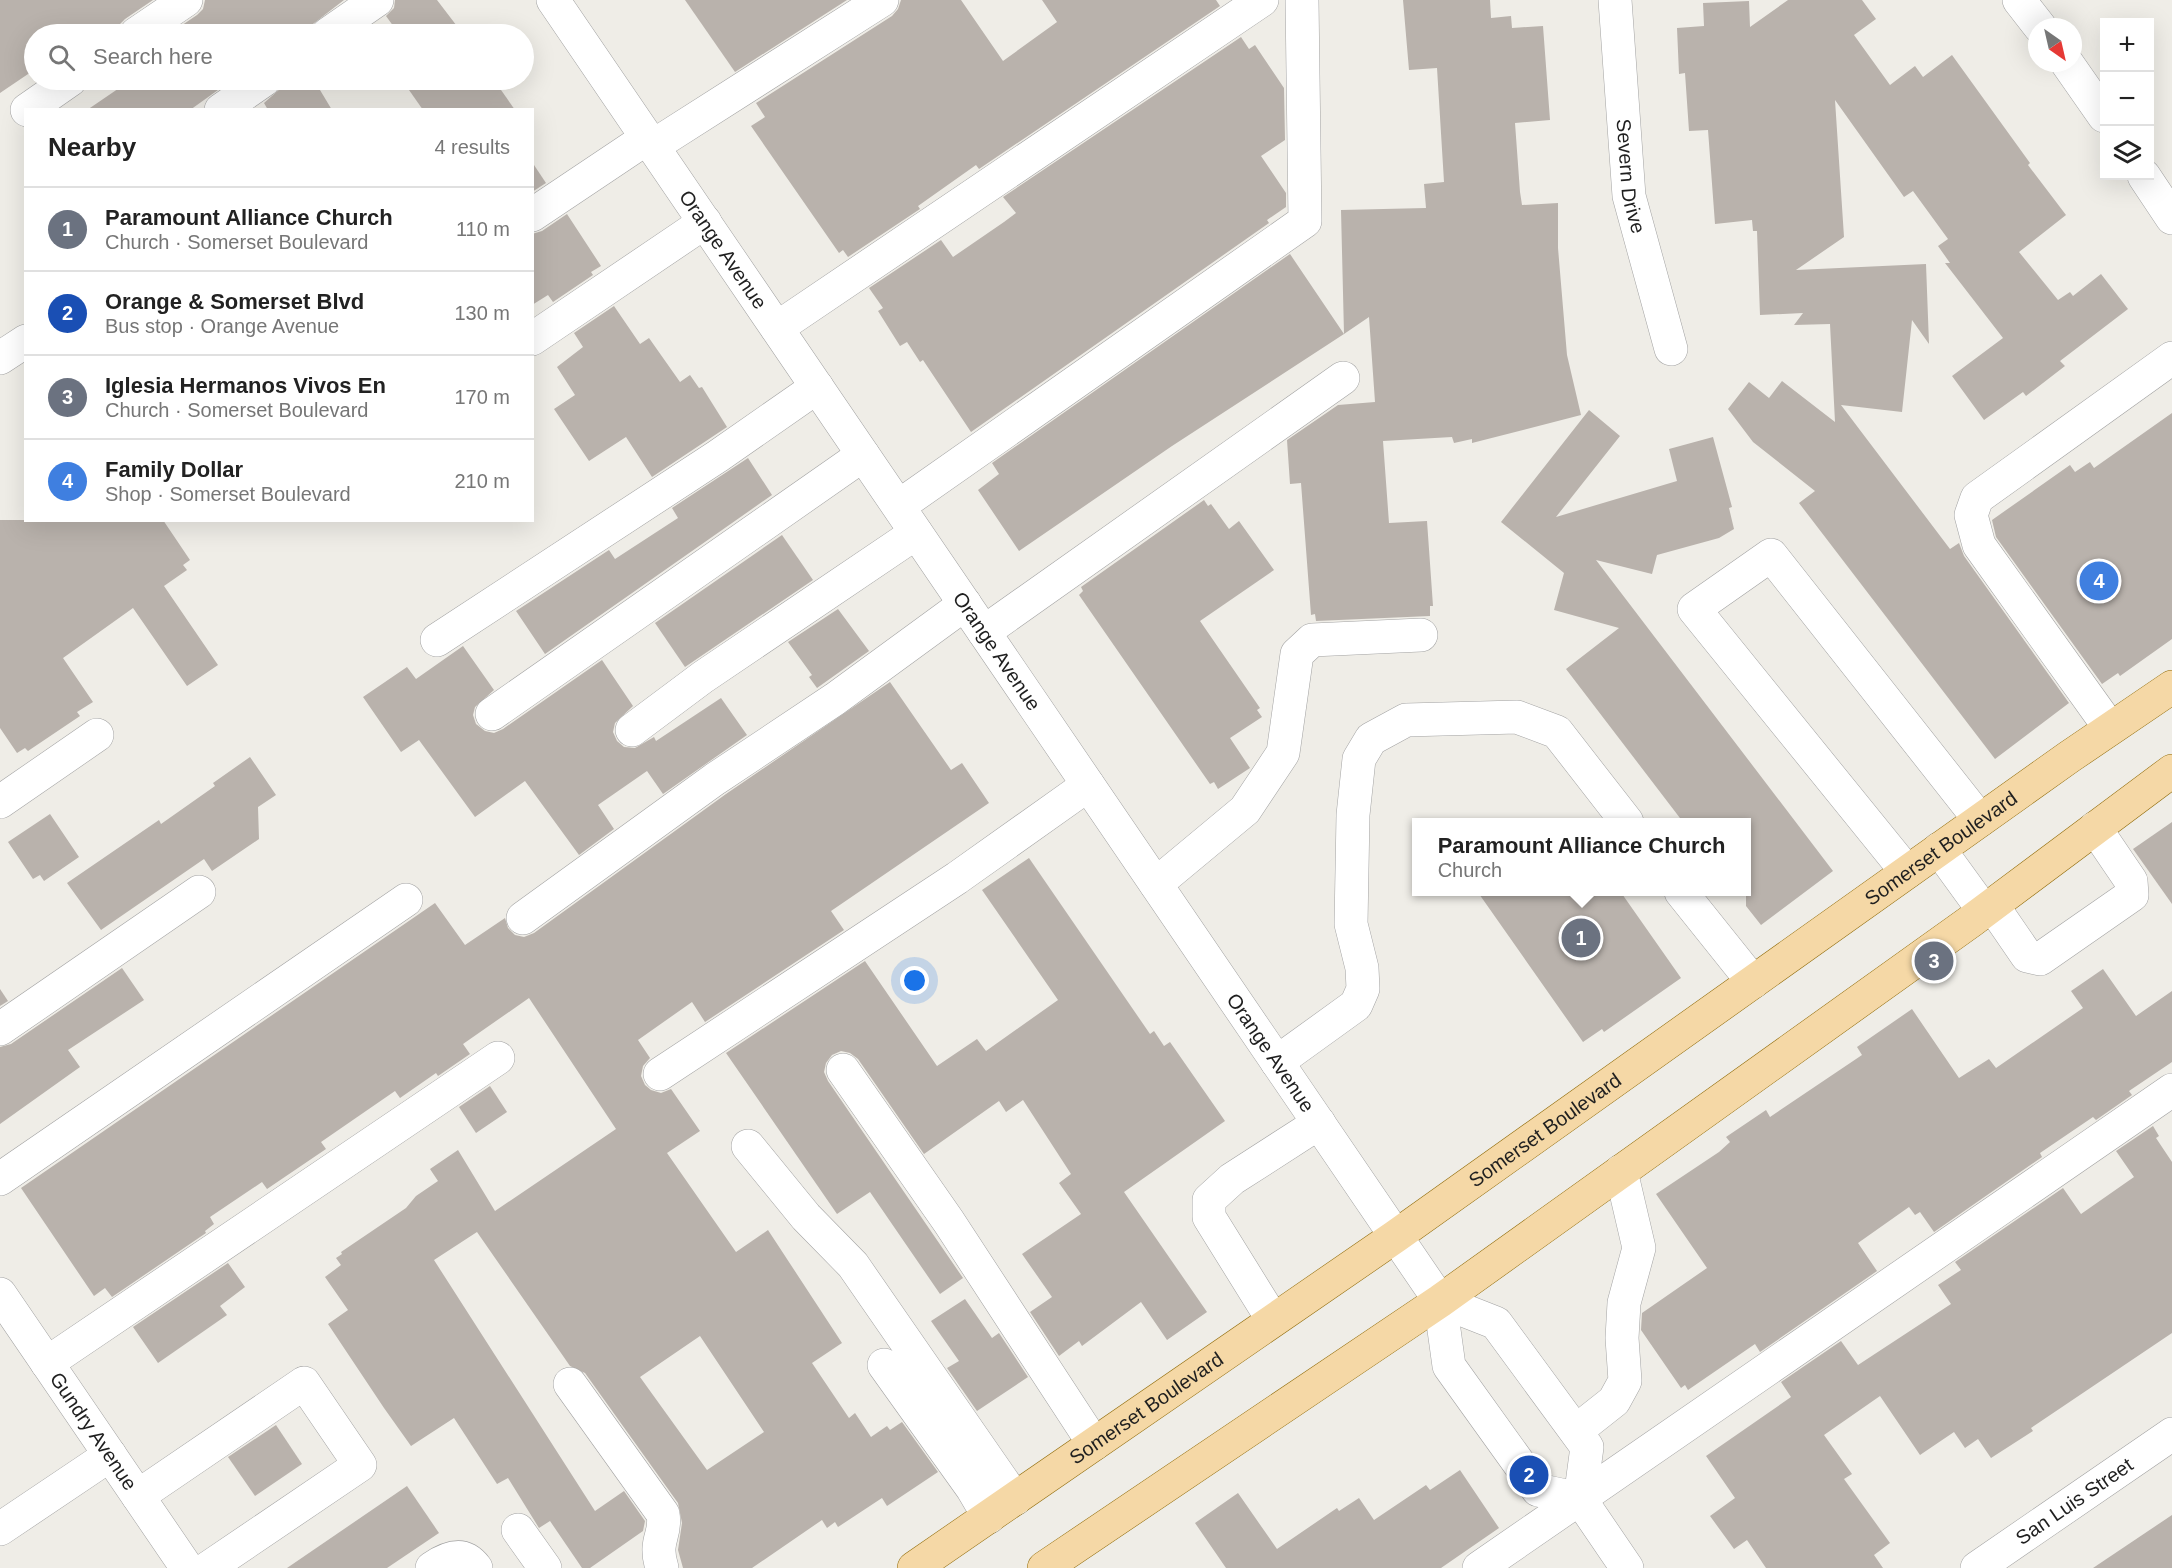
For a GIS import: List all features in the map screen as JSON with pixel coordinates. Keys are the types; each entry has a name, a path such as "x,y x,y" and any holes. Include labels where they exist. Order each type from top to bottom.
{"main road":[{"name":"Somerset Boulevard","path":"914,1568 1396,1236 1939,849 2172,687"},
{"path":"1044,1568 1440,1301 1988,908 2172,771"}],"street":[{"path":"151,24 186,0"},
{"path":"342,24 377,0"},
{"name":"Orange Avenue","path":"553,0 1440,1301 1449,1366 1462,1385 1538,1490 1580,1499"},
{"path":"534,214 882,0"},
{"path":"777,328 1262,0"},
{"path":"632,730 1305,220 1302,0"},
{"name":"Severn Drive","path":"1615,0 1629,196 1671,349"},
{"path":"2019,0 2033,18"},
{"path":"2073,72 2100,110"},
{"path":"29,108 55,90"},
{"path":"224,108 250,90"},
{"path":"2147,180 2172,218"},
{"path":"534,338 705,222"},
{"path":"0,358 24,342"},
{"path":"2110,729 1979,545 1971,514 1977,498 2172,358"},
{"path":"984,632 1343,378"},
{"path":"437,640 718,456 817,387"},
{"path":"492,714 863,455"},
{"path":"1907,872 1694,609 1771,555 1980,820"},
{"path":"523,918 715,779 835,699 965,604"},
{"path":"1156,884 1245,810 1283,753 1297,654 1312,640 1421,635"},
{"path":"1277,1062 1356,1005 1363,989 1362,968 1351,924 1353,815 1359,759 1371,739 1406,720 1517,717 1557,732 1624,818"},
{"path":"0,802 97,735"},
{"path":"660,1074 957,878 1088,785"},
{"path":"1939,849 2027,956 2040,959 2132,895 2132,881 2095,828"},
{"path":"0,1029 199,892"},
{"path":"1685,896 1753,982"},
{"path":"0,1179 406,900"},
{"path":"47,1363 498,1058"},
{"path":"843,1070 949,1222 1094,1444"},
{"path":"1479,1568 2172,1090"},
{"path":"1274,1320 1209,1217 1209,1200 1232,1179 1318,1123"},
{"path":"748,1146 806,1217 853,1265 1002,1508"},
{"path":"1576,1431 1614,1401 1625,1381 1622,1338 1624,1303 1639,1248 1621,1171"},
{"name":"Gundry Avenue","path":"0,1294 187,1568"},
{"path":"1440,1301 1496,1323 1576,1431 1587,1447 1580,1499 1627,1568"},
{"path":"884,1365 972,1488 1002,1508"},
{"path":"138,1496 304,1383 360,1465 208,1568"},
{"path":"570,1384 663,1515 665,1526 658,1540 657,1552 662,1568"},
{"name":"San Luis Street","path":"1977,1568 2172,1434"},
{"path":"0,1529 110,1455"},
{"path":"518,1530 545,1568"},
{"path":"432,1568 456,1556 469,1559 476,1568"}],"building":[{"path":"0,0 153,0 120,24 24,24 24,77 0,93"},
{"path":"205,0 344,0 313,24 184,24 203,9"},
{"path":"395,0 437,0 455,24 392,24 386,16 394,8"},
{"path":"685,0 847,0 735,72"},
{"path":"901,0 961,0 1003,61 1057,22 1042,0 1216,0 1220,6 979,169 976,165 918,206 920,209 848,257 843,250 839,253 751,126 765,117 756,103 892,16"},
{"path":"1403,0 1490,0 1491,18 1511,16 1512,28 1543,26 1550,120 1515,123 1520,192 1522,205 1558,203 1558,248 1567,355 1581,415 1472,443 1472,439 1454,443 1452,437 1383,441 1389,523 1427,521 1433,606 1430,606 1430,616 1316,621 1315,614 1311,615 1301,483 1290,484 1287,440 1338,405 1375,402 1369,317 1344,334 1341,210 1426,208 1424,184 1444,182 1437,68 1409,70"},
{"path":"1788,0 1862,0 1876,19 1854,35 1890,85 1915,66 1923,77 1952,55 2030,163 2028,165 2066,215 2019,252 2058,300 2070,292 2073,296 2101,274 2128,309 2060,361 2065,366 2026,396 2023,392 1984,420 1952,376 2003,338 1945,263 1950,263 1938,246 1948,239 1913,191 1904,197 1835,100 1844,237 1796,270 1926,264 1929,344 1912,320 1902,412 1841,405 1950,549 1959,543 1964,556 2069,703 1995,759 1799,503 1815,491 1753,442 1728,409 1749,382 1769,398 1782,381 1835,422 1830,324 1794,325 1803,313 1760,315 1757,231 1753,231 1752,220 1715,224 1708,130 1689,131 1685,73 1679,74 1677,28 1704,26 1703,3 1749,1 1750,27"},
{"path":"1241,37 1249,49 1255,45 1284,88 1285,140 1261,156 1286,193 1286,207 1267,220 1269,223 971,432 923,360 920,362 907,342 900,346 878,311 883,308 869,288 941,240 953,257 1016,213 1003,197"},
{"path":"116,90 218,90 193,108 90,108"},
{"path":"279,90 320,90 331,108 267,108 264,103"},
{"path":"409,90 501,90 514,108 422,108"},
{"path":"534,165 546,183 534,191"},
{"path":"567,214 601,266 591,272 593,275 553,302 548,295 534,304 534,233 542,231"},
{"path":"1290,254 1344,334 1172,446 1019,551 978,490 999,474 992,463"},
{"path":"614,306 640,344 649,338 680,382 690,375 699,388 702,387 727,427 652,477 626,437 589,461 554,409 575,395 557,367 583,347 574,333"},
{"path":"1589,410 1620,436 1556,517 1677,481 1669,449 1713,437 1732,507 1729,508 1734,529 1719,538 1657,555 1652,574 1596,560 1833,871 1761,925 1746,906 1746,896 1751,896 1751,818 1680,818 1566,669 1619,628 1554,610 1564,573 1501,522"},
{"path":"2172,413 2172,639 2120,676 2118,673 2102,684 1996,537 1992,520 2070,465 2075,472 2090,462 2094,468"},
{"path":"748,458 772,495 545,654 516,611 609,550 615,559 678,518 672,508"},
{"path":"1204,500 1208,506 1211,504 1229,529 1239,521 1274,570 1200,621 1260,708 1257,710 1262,717 1230,738 1250,768 1218,789 1214,782 1210,784 1079,595 1083,591 1081,587"},
{"path":"0,520 164,522 190,560 183,565 187,570 164,586 218,665 187,686 133,608 63,658 93,702 77,712 80,716 28,751 25,748 17,753 0,728"},
{"path":"782,535 813,580 685,667 655,623"},
{"path":"838,609 869,651 817,688 809,677 812,675 788,642"},
{"path":"463,646 494,690 475,707 473,715 476,724 485,731 494,733 503,729 602,660 633,706 615,723 613,732 617,741 624,747 635,748 654,737 656,741 721,698 747,735 663,794 647,771 598,805 614,829 579,855 525,781 475,817 419,740 401,752 363,697 407,667 416,679"},
{"path":"890,682 951,770 962,763 989,803 831,911 844,930 705,1022 692,1002 638,1040 650,1058 643,1066 641,1076 645,1085 661,1093 671,1089 700,1131 667,1153 736,1252 768,1230 842,1343 812,1363 849,1418 855,1413 871,1437 887,1426 890,1430 902,1422 938,1472 887,1506 882,1498 838,1527 835,1522 827,1528 822,1520 752,1568 683,1568 678,1550 682,1523 678,1503 585,1373 570,1366 477,1232 434,1260 595,1511 624,1491 645,1521 643,1531 590,1568 582,1568 550,1521 539,1528 508,1478 497,1484 454,1418 411,1446 384,1408 328,1324 348,1310 325,1277 341,1265 336,1258 342,1254 341,1252 406,1208 416,1196 438,1181 430,1169 458,1150 495,1211 616,1129 529,998 463,1044 470,1054 438,1076 436,1073 400,1098 395,1091 321,1142 326,1149 267,1189 262,1182 210,1217 214,1224 205,1231 206,1233 112,1297 105,1288 94,1296 21,1188 435,903 465,945 505,918 508,928 515,935 524,937 534,933 726,794","holes":["700,1336 764,1432 707,1470 640,1377"]},
{"path":"250,757 276,795 258,807 259,839 212,871 204,859 101,930 67,883 159,820 161,824 215,786 213,783"},
{"path":"50,814 79,857 44,881 40,875 33,879 8,842"},
{"path":"2172,822 2172,904 2133,849"},
{"path":"1029,858 1150,1034 1154,1031 1164,1046 1170,1042 1225,1121 1124,1192 1207,1312 1167,1340 1141,1302 1082,1346 1079,1341 1059,1356 1030,1312 1052,1297 1022,1254 1081,1214 1059,1183 1071,1174 1023,1100 1006,1112 999,1101 924,1154 858,1059 850,1053 841,1051 832,1055 826,1063 824,1072 828,1081 963,1278 940,1294 870,1192 837,1214 726,1053 865,961 937,1066 977,1039 986,1051 1058,1000 982,890"},
{"path":"1481,896 1624,896 1681,978 1604,1032 1602,1029 1583,1042"},
{"path":"122,968 144,1000 68,1050 80,1067 0,1124 0,1047 11,1044"},
{"path":"2103,969 2136,1016 2172,991 2172,1062 2129,1091 2132,1095 2096,1120 2093,1117 2040,1153 2042,1157 1934,1232 1920,1212 1915,1215 1909,1207 1858,1243 1877,1271 1760,1352 1755,1344 1688,1390 1685,1385 1681,1388 1641,1330 1642,1313 1707,1268 1656,1194 1719,1152 1730,1142 1726,1137 1766,1110 1770,1117 1862,1055 1857,1047 1912,1009 1959,1078 1989,1059 1996,1068 2083,1008 2071,991"},
{"path":"0,989 8,1001 0,1006"},
{"path":"490,1086 507,1112 476,1133 459,1107"},
{"path":"2153,1126 2159,1136 2156,1138 2172,1162 2172,1333 2031,1428 2033,1431 1991,1458 1978,1439 1965,1448 1954,1432 1920,1455 1880,1396 1824,1435 1852,1474 1844,1479 1890,1543 1874,1555 1883,1568 1766,1568 1747,1540 1734,1549 1710,1516 1735,1498 1706,1456 1791,1397 1781,1382 1841,1341 1858,1365 1951,1304 1938,1285 1961,1270 1955,1262 2063,1188 2081,1214 2134,1177 2116,1151"},
{"path":"228,1263 245,1287 220,1306 227,1315 158,1363 133,1327"},
{"path":"965,1299 992,1338 999,1333 1028,1377 977,1411 947,1368 959,1361 931,1321"},
{"path":"276,1425 302,1464 255,1496 228,1457"},
{"path":"1460,1470 1499,1528 1441,1568 1226,1568 1195,1523 1238,1493 1277,1549 1337,1508 1339,1511 1359,1498 1374,1520 1426,1485 1430,1490"},
{"path":"407,1486 439,1533 387,1568 287,1568"},
{"path":"2172,1515 2172,1568 2093,1568"}],"place":[{"name":"Family Dollar","path":"2099,581"},
{"name":"Paramount Alliance Church","path":"1581,938"},
{"name":"Iglesia Hermanos Vivos En","path":"1934,961"},
{"name":"Orange & Somerset Blvd","path":"1529,1475"}]}
